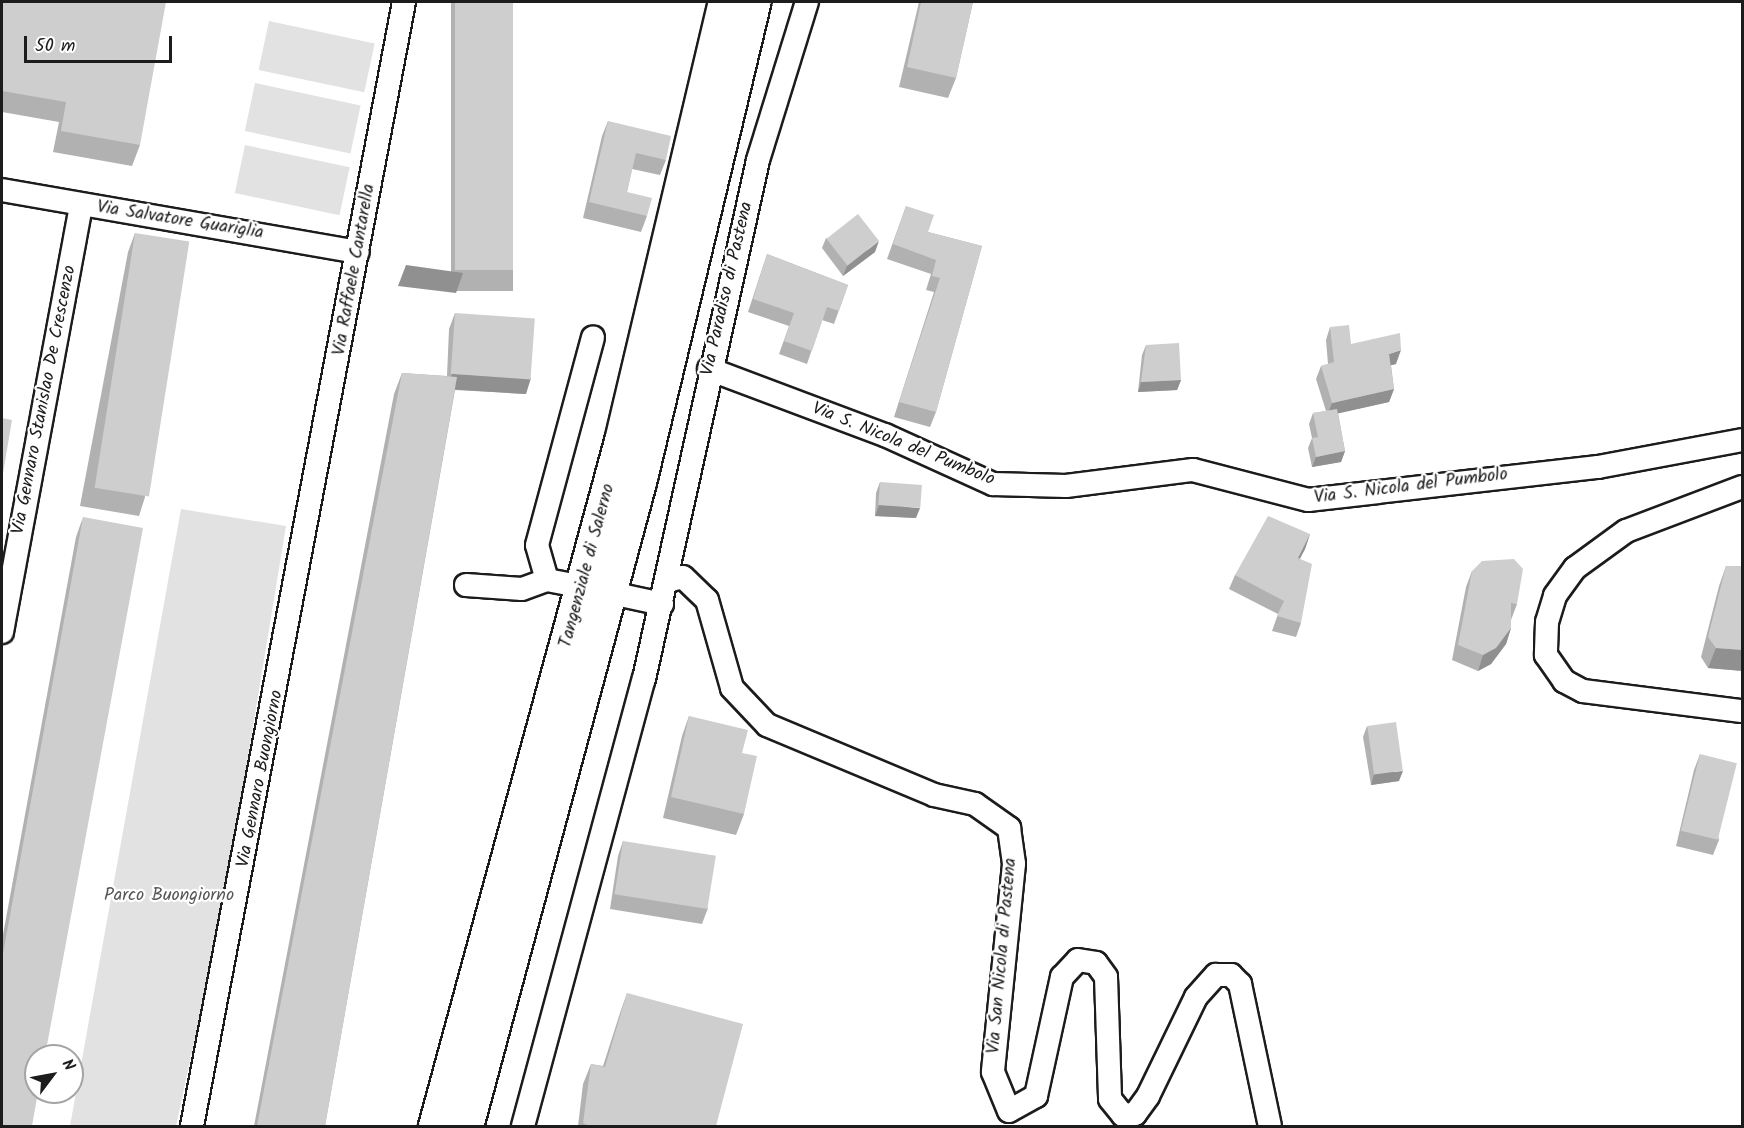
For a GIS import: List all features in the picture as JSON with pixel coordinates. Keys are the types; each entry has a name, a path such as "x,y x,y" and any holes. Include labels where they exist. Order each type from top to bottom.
{"highway":[{"name":"Tangenziale di Salerno","path":"435,1126 618,452 725,2"},
{"name":"Tangenziale di Salerno","path":"466,1126 654,422 753,2"}],"street":[{"name":"Via Raffaele Cantarella","path":"307,538 404,2"},
{"name":"Via Paradiso di Pastena","path":"667,581 709,369 758,160 807,2"},
{"name":"Via Salvatore Guariglia","path":"2,190 358,252"},
{"name":"Via Gennaro Stanislao De Crescenzo","path":"2,632 81,205"},
{"path":"466,585 522,589 557,582 537,545 593,337"},
{"name":"Via S. Nicola del Pumbolo","path":"709,369 885,435 993,484 1066,486 1193,470 1308,500 1598,467 1743,440"},
{"path":"1743,487 1626,531 1575,568 1556,596 1547,622 1546,655 1564,681 1582,691 1743,711"},
{"name":"Via Gennaro Buongiorno","path":"192,1126 307,538"},
{"name":"Via San Nicola di Pastena","path":"667,581 683,577 707,600 732,688 767,724 934,795 975,804 1009,828 1014,864 993,1072 1009,1112 1036,1096 1062,977 1078,960 1096,963 1106,977 1110,1099 1123,1115 1136,1114 1148,1096 1196,997 1216,975 1231,975 1240,984 1270,1126"},
{"path":"523,1126 667,581"},
{"path":"625,596 662,604"}],"green space":[{"path":"269,21 375,43 364,92 259,70"},
{"path":"255,83 361,105 350,153 245,131"},
{"path":"245,145 350,167 339,215 235,193"},
{"name":"Parco Buongiorno","path":"181,509 286,526 224,903 176,1126 70,1126 74,1104 84,1104 84,1048"}],"building":[{"path":"2,2 166,2 140,145 61,131 66,102 2,91"},
{"path":"455,2 513,2 513,270 455,270"},
{"path":"921,2 973,2 956,78 907,67"},
{"path":"608,121 671,136 666,160 636,153 627,192 652,198 647,216 589,202"},
{"path":"906,206 934,215 928,232 982,246 936,412 899,402 940,278 932,276 936,260 893,244"},
{"path":"858,214 879,241 847,265 826,239"},
{"path":"135,233 189,242 149,496 95,488"},
{"path":"767,254 848,285 839,311 827,307 812,351 784,341 794,313 753,299"},
{"path":"455,313 535,319 531,379 451,374"},
{"path":"1349,325 1351,344 1400,333 1401,350 1389,354 1394,389 1332,403 1321,366 1334,362 1330,327"},
{"path":"1179,343 1181,380 1141,382 1146,345"},
{"path":"402,373 457,377 325,1126 257,1126"},
{"path":"1337,409 1345,451 1316,457 1312,438 1318,437 1313,413"},
{"path":"2,418 12,420 2,479"},
{"path":"880,482 922,485 920,508 878,505"},
{"path":"1268,516 1310,534 1298,558 1312,564 1301,623 1277,616 1284,601 1235,575"},
{"path":"83,517 143,528 47,1044 24,1044 24,1104 36,1104 32,1126 2,1126 2,959"},
{"path":"1514,559 1523,569 1517,604 1511,603 1511,628 1496,648 1483,655 1458,645 1472,571 1482,561"},
{"path":"1726,566 1743,566 1743,650 1716,648 1708,637"},
{"path":"689,716 748,730 742,753 757,756 744,814 671,797"},
{"path":"1396,722 1403,771 1374,775 1367,726"},
{"path":"1700,754 1737,763 1718,840 1681,831"},
{"path":"623,841 716,856 707,909 615,894"},
{"path":"627,993 743,1024 716,1126 589,1126 583,1123 591,1064 605,1067"}]}
